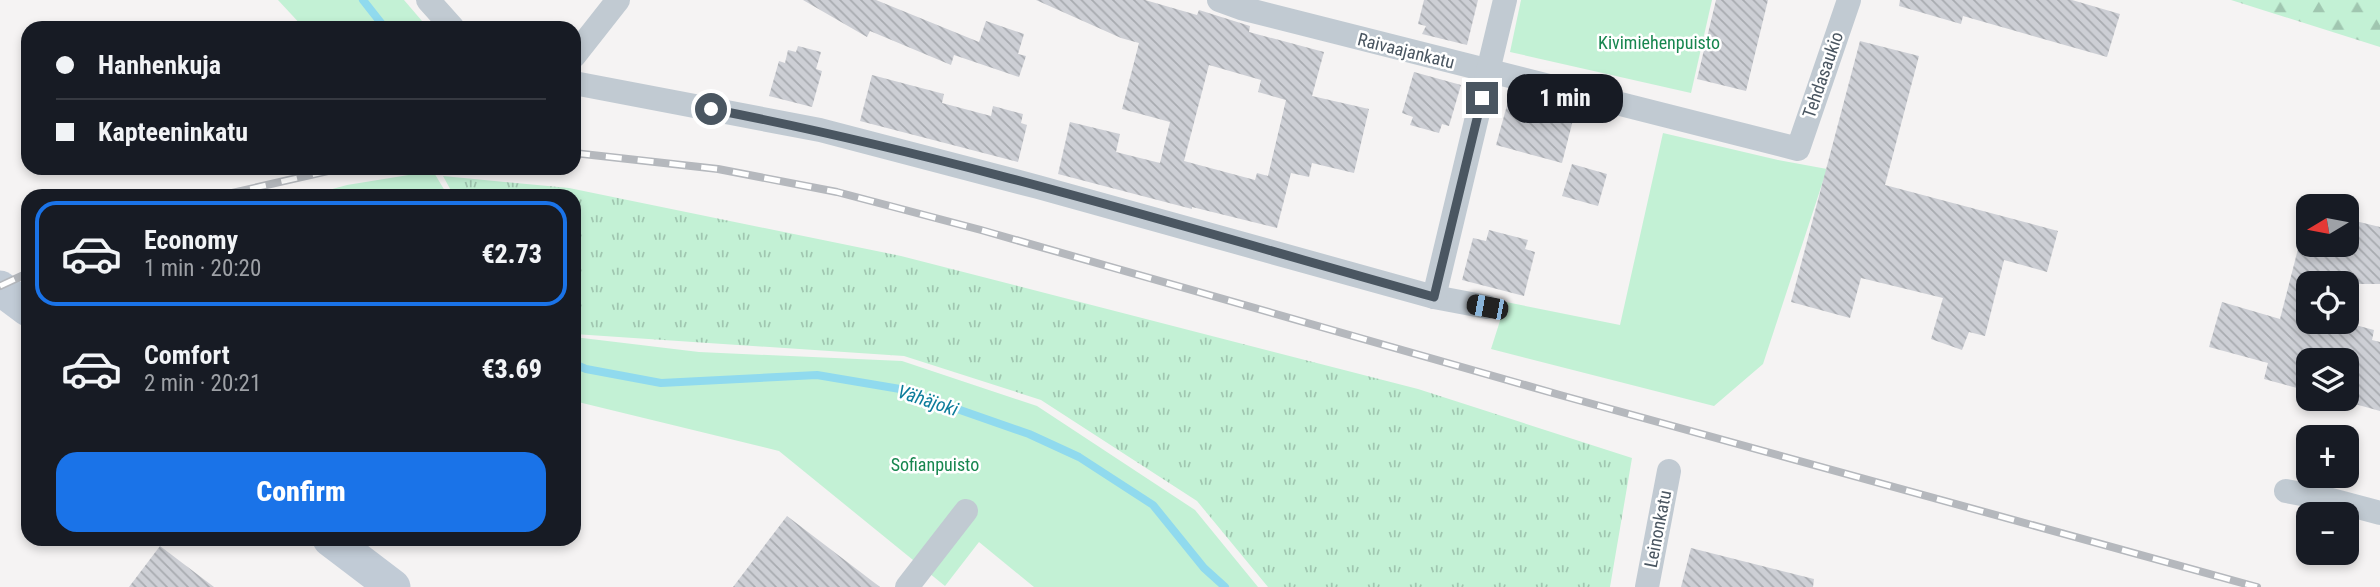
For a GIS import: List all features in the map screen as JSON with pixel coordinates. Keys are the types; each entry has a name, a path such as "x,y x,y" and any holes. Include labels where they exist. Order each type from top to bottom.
{"street":[{"path":"428,0 447,21"},
{"path":"581,47 618,0"},
{"name":"Raivaajankatu","path":"1219,0 1488,72 1798,149"},
{"path":"1434,297 1505,0"},
{"name":"Tehdasaukio","path":"1798,149 1849,0"},
{"path":"581,84 820,130 1038,187 1434,297 1487,307"},
{"path":"0,288 21,304"},
{"name":"Leinonkatu","path":"1647,587 1669,471"},
{"path":"2286,491 2380,513"},
{"path":"906,587 966,511"},
{"path":"339,546 393,587"}],"green space":[{"path":"278,0 404,0 422,21 298,21"},
{"name":"Kivimiehenpuisto","path":"1521,0 1712,0 1691,93 1510,52"},
{"path":"2231,0 2380,0 2380,47"},
{"path":"1663,133 1827,169 1763,364 1714,406 1491,349 1506,302 1620,325"},
{"path":"408,175 435,175 444,189 332,189"},
{"path":"443,176 574,189 450,189"},
{"path":"581,190 901,256 1418,389 1632,458 1610,587 1268,587 1197,501 1041,400 904,356 581,334"},
{"name":"Sofianpuisto","path":"581,338 699,352 902,361 1037,406 1195,510 1258,587 1034,587 979,542 945,586 779,451 581,403"}],"building":[{"path":"803,0 876,0 979,42 986,21 1024,34 1018,54 1026,56 1019,77 954,55 951,65 870,31 867,37"},
{"path":"1036,0 1145,0 1197,15 1199,10 1250,26 1249,32 1324,52 1312,96 1369,109 1354,173 1312,163 1309,177 1291,173 1277,228 1058,174 1070,122 1120,134 1116,152 1160,163 1170,122 1122,109 1139,43 1121,38","holes":["1209,65 1261,80 1258,92 1286,100 1268,176 1257,173 1255,180 1184,161"]},
{"path":"1424,0 1478,0 1467,45 1422,34 1426,26 1418,24"},
{"path":"1716,0 1768,0 1746,91 1697,79"},
{"path":"1900,0 2072,0 2120,14 2107,57 1963,16 1961,24 1899,6"},
{"path":"1860,41 1919,56 1885,185 2058,231 2047,272 2004,260 1985,336 1969,332 1962,350 1931,339 1943,298 1861,278 1850,318 1791,302"},
{"path":"798,46 821,52 816,69 822,71 812,107 769,96 779,61 785,63 788,50 796,52"},
{"path":"1414,72 1461,85 1449,126 1442,124 1439,133 1410,125 1413,117 1402,113"},
{"path":"872,75 944,94 942,103 991,116 993,106 1023,114 1021,123 1027,125 1018,162 860,121"},
{"path":"1509,98 1574,116 1562,163 1496,145"},
{"path":"1572,164 1607,174 1598,206 1562,196"},
{"path":"2359,222 2380,227 2380,284 2359,284 2359,271 2296,271 2296,334 2359,334 2359,326 2374,330 2372,340 2380,342 2380,411 2359,405 2359,348 2296,348 2296,388 2264,379 2268,363 2209,347 2222,302 2280,319 2296,257 2359,257"},
{"path":"1489,230 1528,240 1525,249 1535,252 1524,296 1462,280 1473,238 1486,241"},
{"path":"787,516 880,587 733,587"},
{"path":"160,546 214,587 129,587"},
{"path":"1691,548 1814,579 1813,587 1681,587"}],"waterway":[{"name":"Vähäjoki","path":"363,0 380,21"},
{"name":"Vähäjoki","path":"581,367 661,383 817,375 900,389 1029,434 1079,457 1153,505 1204,568 1225,587"}],"railway":[{"path":"581,154 718,169 837,192 2257,587"},
{"path":"250,189 310,175"},
{"path":"0,286 21,276"}],"route":[{"path":"711,109 820,130 1038,187 1434,297 1482,98"}]}
